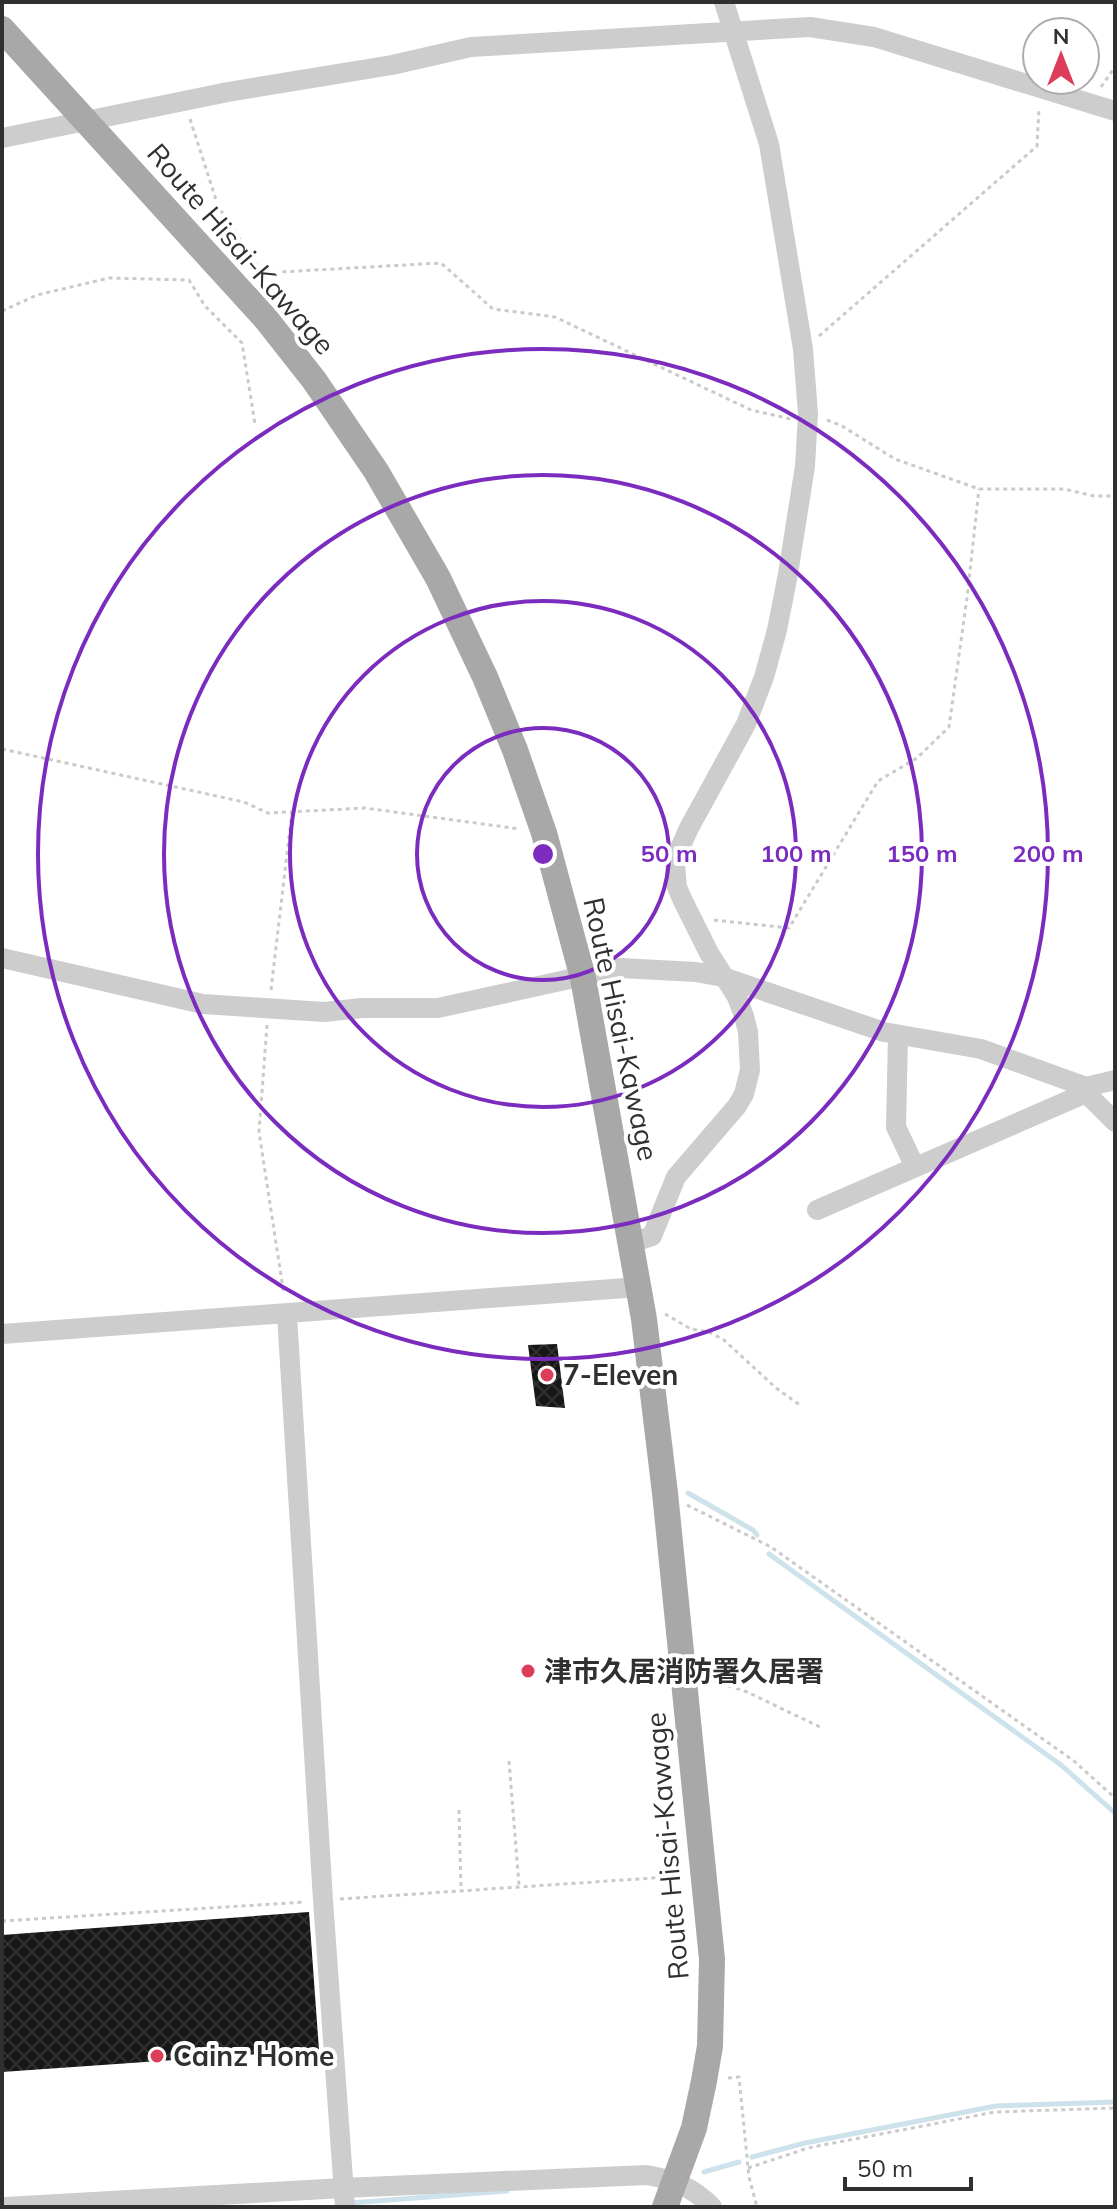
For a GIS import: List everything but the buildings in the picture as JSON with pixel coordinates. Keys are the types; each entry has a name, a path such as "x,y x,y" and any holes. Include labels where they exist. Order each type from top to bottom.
{"main road":[{"name":"Route Hisai-Kawage","path":"2,29 266,319 314,380 376,471 438,578 485,677 544,833 583,978 641,1297 665,1493 712,1959 710,2046 704,2081 694,2128 665,2207"}],"street":[{"path":"631,1243 652,1236 676,1177 721,1127 744,1094 750,1070 748,1032 737,997 690,917 675,875 677,858 689,828 746,724 764,677 788,574 805,466 808,417 803,349 769,144 724,2"},
{"path":"2,138 184,101 392,65 471,47 810,27 840,29 874,37 1021,82"},
{"path":"1066,96 1115,111"},
{"path":"2,958 203,1004 324,1012 362,1008 438,1008 620,968 696,972 723,977 898,1035 981,1049 1086,1090 1115,1122"},
{"path":"898,1035 896,1127 915,1167"},
{"path":"817,1210 1086,1090 1115,1080"},
{"path":"2,1334 287,1315 641,1297"},
{"path":"287,1315 344,2198"},
{"path":"5,2207 344,2198 647,2175 675,2181 700,2194 712,2207"}],"path":[{"path":"1090,103 1115,67"},
{"path":"803,349 1037,146 1040,113 1037,96"},
{"path":"184,101 218,206 262,273 441,263 493,309 555,317 751,410 775,417 808,417 842,426 895,459 979,489 1064,489 1094,496 1115,496"},
{"path":"2,311 37,295 109,278 189,280 205,306 242,343 255,424"},
{"path":"690,917 789,928 878,781 917,758 949,727 979,489"},
{"path":"2,749 244,802 268,813 365,808 544,833"},
{"path":"287,1315 259,1132 269,1008 292,811"},
{"path":"641,1297 691,1329 709,1332 724,1340 776,1388 800,1405"},
{"path":"665,1493 771,1547 1074,1761 1115,1798"},
{"path":"683,1671 747,1692 820,1727"},
{"path":"509,1761 519,1885"},
{"path":"459,1810 461,1890"},
{"path":"2,1921 703,1875"},
{"path":"704,2081 739,2077 748,2168 757,2207"},
{"path":"748,2168 808,2148 995,2112 1115,2108"}],"waterway":[{"path":"688,1493 757,1535"},
{"path":"769,1554 1061,1765 1115,1813"},
{"path":"752,2157 805,2143 996,2106 1115,2102"},
{"path":"704,2172 739,2162"},
{"path":"350,2203 507,2191"}],"place":[{"name":"7-Eleven","path":"547,1375"},
{"name":"津市久居消防署久居署","path":"528,1671"},
{"name":"Cainz Home","path":"157,2056"}]}
